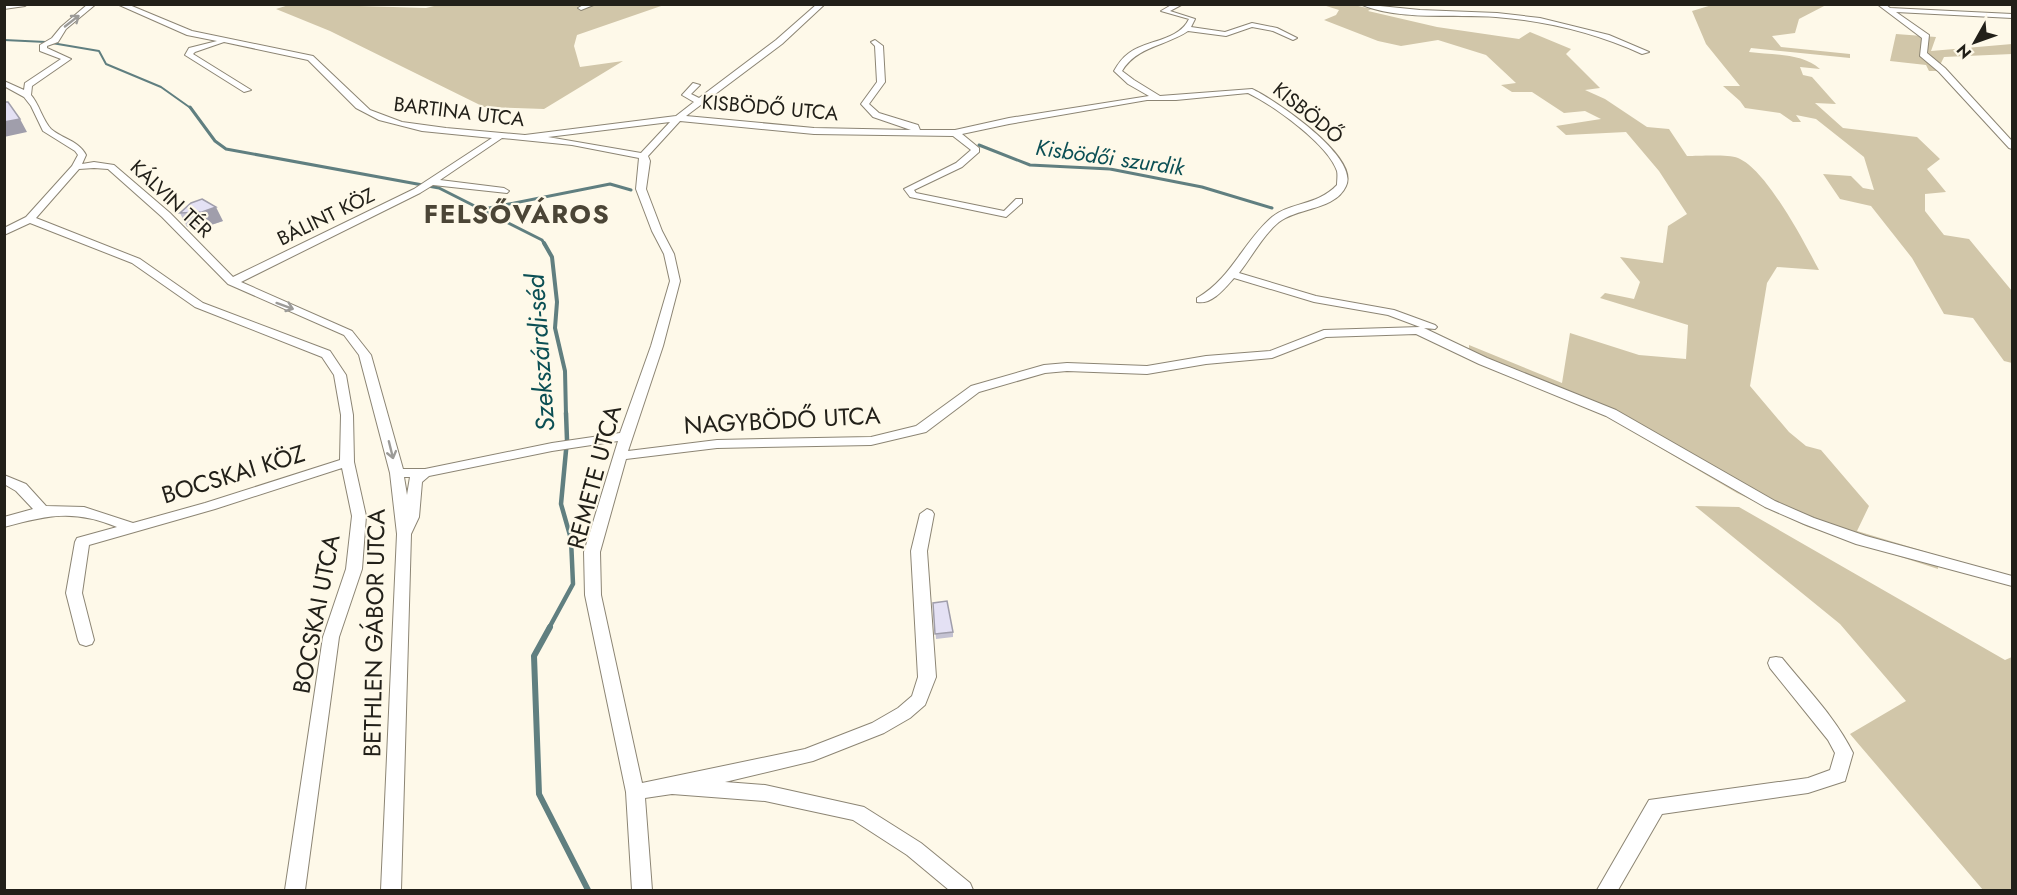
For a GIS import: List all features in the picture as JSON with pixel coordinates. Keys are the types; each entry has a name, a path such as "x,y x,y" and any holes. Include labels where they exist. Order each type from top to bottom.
{"street":[{"path":"4,7 25,4"},
{"path":"27,96 28,85 67,59 44,49 44,45 55,40 63,28 93,4"},
{"name":"BARTINA UTCA","path":"120,4 190,33 310,58 325,69 366,111 387,121 500,136 579,143 643,156"},
{"path":"581,8 593,4"},
{"path":"643,156 678,118 698,101 779,42 822,4"},
{"path":"1180,4 1164,11 1191,18 1193,20 1188,29"},
{"path":"1363,4 1420,14 1475,14 1548,23 1612,40 1645,52"},
{"path":"1880,4 1926,37 1923,54 2013,146"},
{"path":"1890,10 2013,16"},
{"path":"1157,97 1131,82 1119,71 1119,67 1140,48 1188,29 1226,34 1252,25 1275,29 1293,38"},
{"path":"222,41 192,50 189,55 247,90"},
{"path":"875,42 879,46 881,82 865,104 876,115 915,127 916,133"},
{"path":"4,83 27,96 35,105 46,129 79,149 82,155 76,167 30,219 4,232"},
{"path":"696,85 686,95 698,101"},
{"name":"KISBÖDŐ","path":"1009,121 1157,97 1176,98 1249,91 1315,138 1341,165 1343,178 1339,191 1301,211 1278,217 1231,274 1208,298 1201,300"},
{"name":"KISBÖDŐ UTCA","path":"527,137 678,118 814,131 955,134 1009,121"},
{"path":"955,134 976,150 959,165 909,189 913,195 1006,214 1019,201"},
{"name":"BÁLINT KÖZ","path":"232,282 434,182 500,136"},
{"name":"REMETE UTCA","path":"642,891 635,792 593,595 592,552 626,436 657,346 675,281 669,254 657,231 641,189 645,160 643,156"},
{"name":"KÁLVIN TÉR","path":"76,167 94,165 111,167 166,215 232,282"},
{"path":"434,182 504,191"},
{"name":"BOCSKAI UTCA","path":"30,219 136,261 199,304 326,354 340,375 347,415 347,462 359,516 354,569 331,637 295,891"},
{"path":"1231,274 1304,297 1377,309 1404,316 1440,330 1458,341 1462,345 1461,349 1484,361 1611,412 1770,504 1861,540 2013,581"},
{"name":"BETHLEN GÁBOR UTCA","path":"232,282 348,333 365,354 371,371 397,473 404,534 391,891"},
{"name":"NAGYBÖDŐ UTCA","path":"620,456 717,444 871,441 908,433 932,423 962,396 975,389 1044,369 1067,367 1147,370 1272,354 1310,337 1346,331 1418,330 1461,349"},
{"path":"397,473 425,473 552,447 626,436"},
{"name":"BOCSKAI KÖZ","path":"86,640 74,593 82,542 347,462"},
{"path":"404,534 412,517 415,480 425,473"},
{"path":"4,479 14,482 42,511"},
{"path":"4,522 42,511 70,508 89,511 133,528"},
{"path":"635,792 807,756 878,728 904,714 919,700 927,677 919,551 927,514"},
{"path":"1610,887 1656,806 1696,803 1799,786 1830,780 1838,775 1844,753 1834,735 1776,663"},
{"path":"672,786 765,793 857,813 914,849 963,891"}],"shaded area":[{"path":"292,4 426,8 442,4 664,5 577,35 574,46 580,67 623,61 544,109 484,107 330,31 276,9"},
{"path":"1323,5 1354,5 1371,9 1368,11 1437,27 1519,39 1530,32 1571,49 1566,54 1600,88 1585,90 1605,99 1647,127 1669,129 1687,156 1733,157 1749,165 1784,208 1819,270 1777,267 1767,283 1750,386 1789,432 1806,446 1821,450 1869,506 1857,531 1937,555 1938,569 1808,527 1737,493 1640,436 1601,405 1469,351 1469,345 1562,383 1570,333 1639,355 1686,359 1688,325 1600,298 1605,293 1634,299 1640,282 1620,257 1663,263 1668,226 1687,214 1659,171 1626,132 1566,135 1556,126 1601,119 1585,111 1564,113 1532,92 1512,92 1501,85 1516,83 1486,55 1438,40 1401,46 1378,41 1324,20 1336,15 1339,10"},
{"path":"1712,5 1826,5 1799,19 1795,33 1772,36 1781,47 1850,54 1850,58 1751,48 1749,52 1796,57 1813,64 1820,69 1800,67 1803,75 1812,77 1836,104 1815,103 1843,128 1917,137 1940,159 1927,169 1946,192 1925,194 1925,211 1944,235 1969,239 2012,291 2012,363 2004,361 1973,318 1944,314 1912,258 1871,206 1840,199 1823,174 1851,176 1863,188 1874,190 1864,157 1816,119 1796,115 1801,122 1793,122 1780,113 1745,108 1723,86 1740,86 1706,44 1692,11"},
{"path":"1896,34 1936,37 1931,51 2012,44 2012,54 1944,57 1937,71 1929,71 1926,65 1890,61"},
{"path":"1695,506 1739,507 2005,660 2012,657 2012,890 1983,890 1850,734 1906,701 1840,624"}],"building":[{"path":"4,102 8,102 20,119 4,122"},
{"path":"202,199 216,207 202,212 180,213 191,203"},
{"path":"947,601 953,632 935,634 933,603"}],"waterway":[{"name":"Szekszárdi-séd","path":"4,40 46,42 99,51 106,64 161,87 191,108"},
{"name":"Szekszárdi-séd","path":"191,108 215,141 226,149 439,188 542,240 545,245"},
{"name":"Kisbödői szurdik","path":"979,145 1030,165 1110,169 1202,187 1272,208"},
{"path":"484,209 610,184 631,190"},
{"name":"Szekszárdi-séd","path":"544,243 552,257 557,302 555,328 565,371 566,415"},
{"name":"Szekszárdi-séd","path":"549,628 573,584 571,539 561,504 567,440 566,413"},
{"name":"Szekszárdi-séd","path":"550,627 534,656 539,794 588,890"}],"district":[{"name":"FELSŐVÁROS","path":"517,214"}]}
